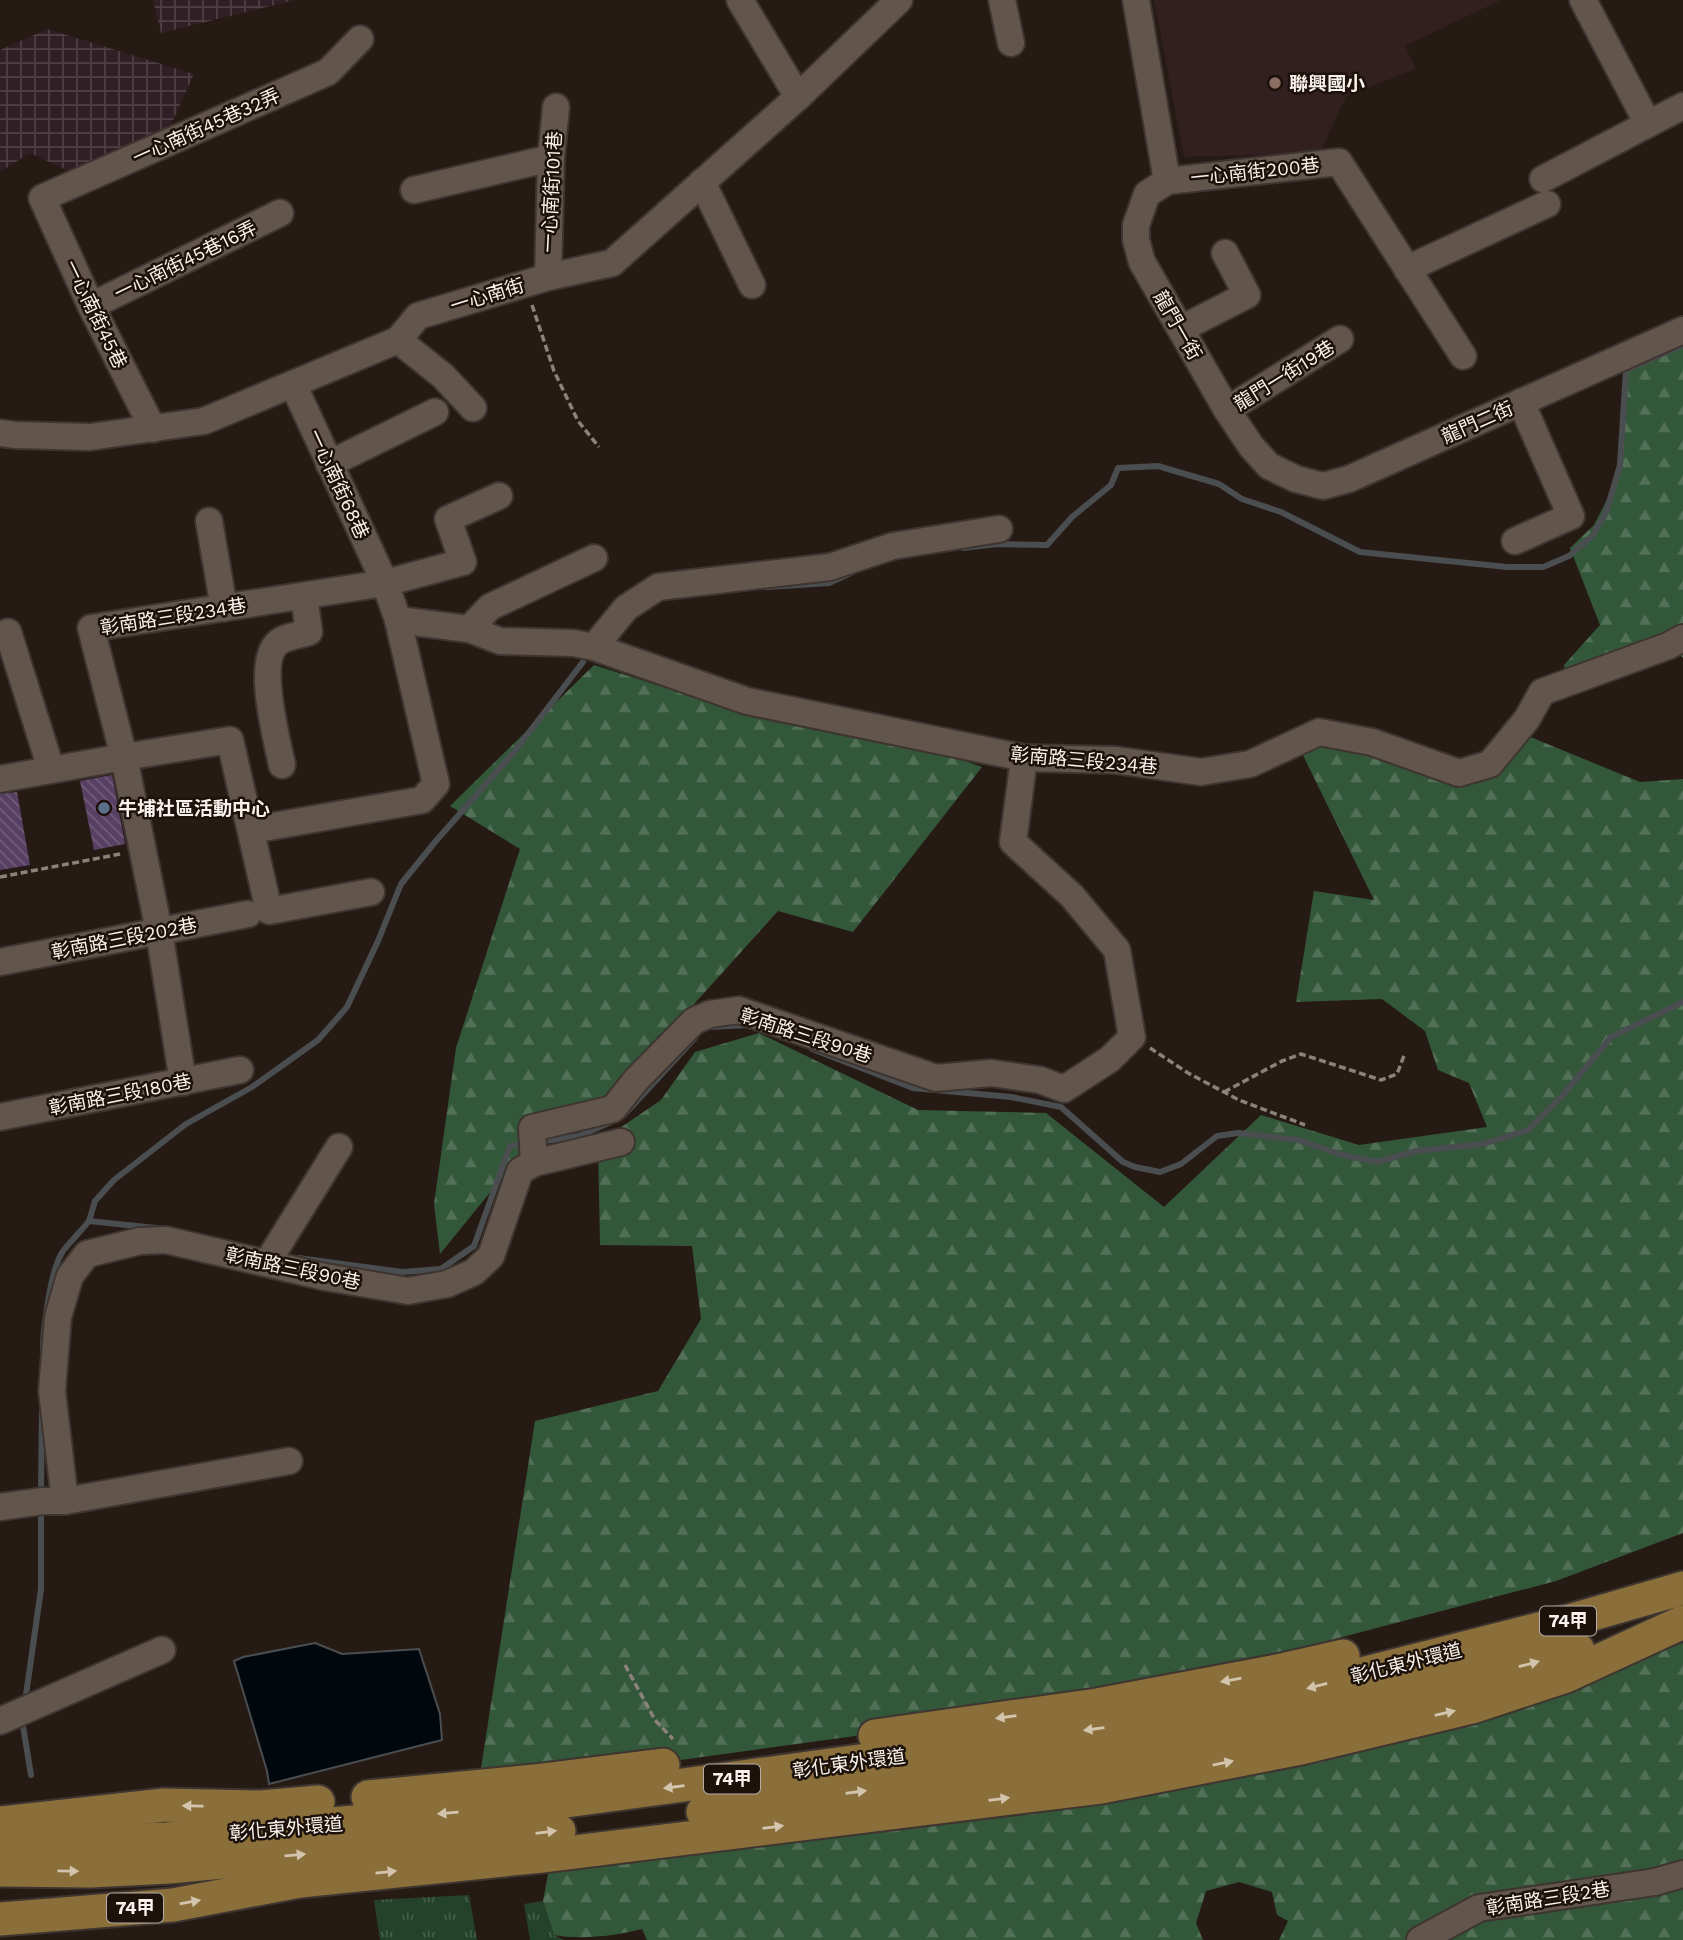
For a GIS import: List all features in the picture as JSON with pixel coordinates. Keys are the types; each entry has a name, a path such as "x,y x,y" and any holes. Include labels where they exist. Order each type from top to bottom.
{"main road":[{"name":"彰化東外環道","path":"0,1870 90,1871 169,1867 527,1834 1118,1756 1290,1724 1682,1588"},
{"name":"74甲","path":"0,1823 164,1805 261,1807 534,1781 695,1761 1097,1704 1277,1671 1457,1630 1682,1588"},
{"name":"彰化東外環道","path":"0,1840 88,1842 167,1839 537,1805 1101,1728 1459,1666 1683,1622"},
{"name":"74甲","path":"0,1919 173,1905 300,1881 541,1856 1101,1787 1301,1748 1472,1707 1566,1676 1683,1622"}],"street":[{"path":"740,0 798,97"},
{"name":"一心南街","path":"0,433 90,437 204,421 398,340 418,316 536,280 612,262 798,97 899,0"},
{"path":"1002,0 1012,43"},
{"name":"一心南街200巷","path":"1136,0 1167,181 1339,162 1463,356"},
{"path":"1583,0 1648,124"},
{"name":"一心南街45巷32弄","path":"42,198 328,72 360,39"},
{"path":"1407,269 1545,192 1648,124 1683,106"},
{"name":"一心南街101巷","path":"536,280 556,107"},
{"path":"414,190 551,158"},
{"name":"龍門一街","path":"1167,181 1147,194 1136,225 1136,240 1142,262 1227,410 1251,446 1269,466"},
{"path":"702,182 752,285"},
{"name":"一心南街45巷","path":"42,198 90,306 153,429"},
{"name":"一心南街45巷16弄","path":"90,306 280,213"},
{"path":"1181,329 1247,295 1225,253"},
{"name":"龍門二街","path":"1269,466 1296,479 1323,486 1349,479 1683,330"},
{"name":"龍門一街19巷","path":"1227,410 1340,339"},
{"path":"398,340 443,376 473,408"},
{"name":"一心南街68巷","path":"251,830 422,800 436,784 398,620 385,583 293,384"},
{"path":"1515,541 1571,516 1521,402"},
{"path":"329,464 435,412"},
{"name":"彰南路三段234巷","path":"124,757 91,628 385,583 463,562 448,519 499,496"},
{"path":"208,521 224,608"},
{"path":"594,647 626,608 658,587 830,567 893,546 999,529"},
{"path":"469,629 490,607 594,558"},
{"path":"282,765 267,689 271,652 280,640 309,632 304,596"},
{"name":"彰南路三段234巷","path":"398,620 469,629 500,641 573,643 594,647 747,701 1024,758 1115,760 1201,772 1250,764 1319,732 1372,742 1459,773 1490,764 1527,719 1542,692 1668,646 1683,638"},
{"path":"8,632 51,769"},
{"path":"0,779 230,740 269,911 371,892"},
{"path":"124,757 159,931 183,1082"},
{"path":"1024,758 1013,842 1072,896 1117,950 1132,1037"},
{"name":"彰南路三段202巷","path":"0,962 248,914"},
{"name":"彰南路三段90巷","path":"46,1502 58,1317 70,1276 87,1255 140,1241 166,1240 325,1277 408,1291 447,1284 474,1272 491,1256 520,1171 534,1163 531,1128 613,1109 636,1080 694,1021 710,1014 739,1010 936,1078 991,1073 1040,1080 1064,1089 1110,1059 1132,1037"},
{"name":"彰南路三段180巷","path":"0,1117 240,1070"},
{"path":"534,1163 621,1142"},
{"path":"267,1263 339,1147"},
{"path":"0,1507 46,1502 289,1461"},
{"path":"16,1714 162,1650"},
{"name":"彰南路三段2巷","path":"1420,1940 1479,1908 1655,1882 1683,1874"}],"path":[{"path":"536,280 554,371 578,421 599,447"},
{"path":"0,877 143,849"},
{"path":"1132,1037 1188,1073 1239,1100 1305,1125"},
{"path":"1224,1092 1282,1061 1301,1054 1381,1080 1397,1074 1405,1052"},
{"path":"625,1665 655,1720 695,1761"}],"shaded area":[{"path":"153,0 295,0 161,33"},
{"name":"聯興國小","path":"1154,0 1501,0 1405,46 1416,69 1346,96 1320,153 1184,157"},
{"path":"47,29 194,74 167,133 73,173 30,153 0,172 0,50"},
{"path":"315,1643 342,1654 419,1649 440,1714 442,1740 269,1784 234,1661"}],"green space":[{"path":"1683,322 1683,658 1669,641 1566,681 1564,665 1600,625 1570,548 1594,525 1621,472 1625,350"},
{"path":"594,665 711,702 910,741 982,767 853,932 778,911 622,1084 501,1179 440,1254 434,1204 456,1048 520,849 450,806"},
{"path":"1528,736 1640,782 1683,779 1683,1533 1556,1581 1209,1672 942,1724 644,1765 481,1768 535,1421 658,1391 701,1319 692,1246 600,1245 598,1143 661,1100 695,1052 759,1033 918,1110 1046,1113 1164,1207 1261,1115 1359,1145 1487,1127 1469,1083 1438,1070 1425,1031 1382,999 1296,1002 1314,891 1374,900 1295,739 1465,766"},
{"path":"1683,1643 1683,1940 1279,1940 1288,1921 1277,1915 1272,1892 1239,1882 1206,1891 1196,1923 1203,1940 647,1940 642,1929 575,1937 554,1935 543,1901 549,1869 1605,1667"},
{"path":"469,1895 477,1940 380,1940 374,1900"},
{"path":"543,1901 554,1935 564,1940 530,1940 524,1904"}],"building":[{"name":"牛埔社區活動中心","path":"112,775 125,844 94,850 80,781"},
{"path":"17,792 30,865 0,870 0,794"}],"waterway":[{"path":"963,548 997,544 1047,545 1072,517 1111,485 1118,468 1158,466 1219,484 1242,499 1281,512 1360,552 1507,567 1543,567 1569,556 1592,536 1606,513 1620,465 1626,370 1683,345"},
{"path":"767,587 829,583 851,573"},
{"path":"89,1221 95,1201 114,1180 186,1124 252,1087 318,1040 347,1007 401,884 514,752 583,662"},
{"path":"812,1049 913,1088 1011,1097 1061,1107 1123,1162 1135,1167 1160,1172 1181,1164 1217,1136 1238,1133 1298,1140 1342,1155 1377,1162 1416,1151 1483,1144 1528,1130 1563,1095 1611,1037 1683,1002"},
{"path":"708,1027 750,1025"},
{"path":"624,1115 695,1038"},
{"path":"538,1142 579,1136 611,1122"},
{"path":"298,1258 402,1272 441,1269 474,1246 510,1146 527,1144"},
{"path":"43,1350 48,1299 59,1259 89,1221 165,1229"},
{"path":"41,1493 42,1406"},
{"path":"25,1702 41,1589 41,1507"},
{"path":"22,1720 31,1775"}],"place":[{"name":"聯興國小","path":"1275,83"},
{"name":"牛埔社區活動中心","path":"104,808"}]}
